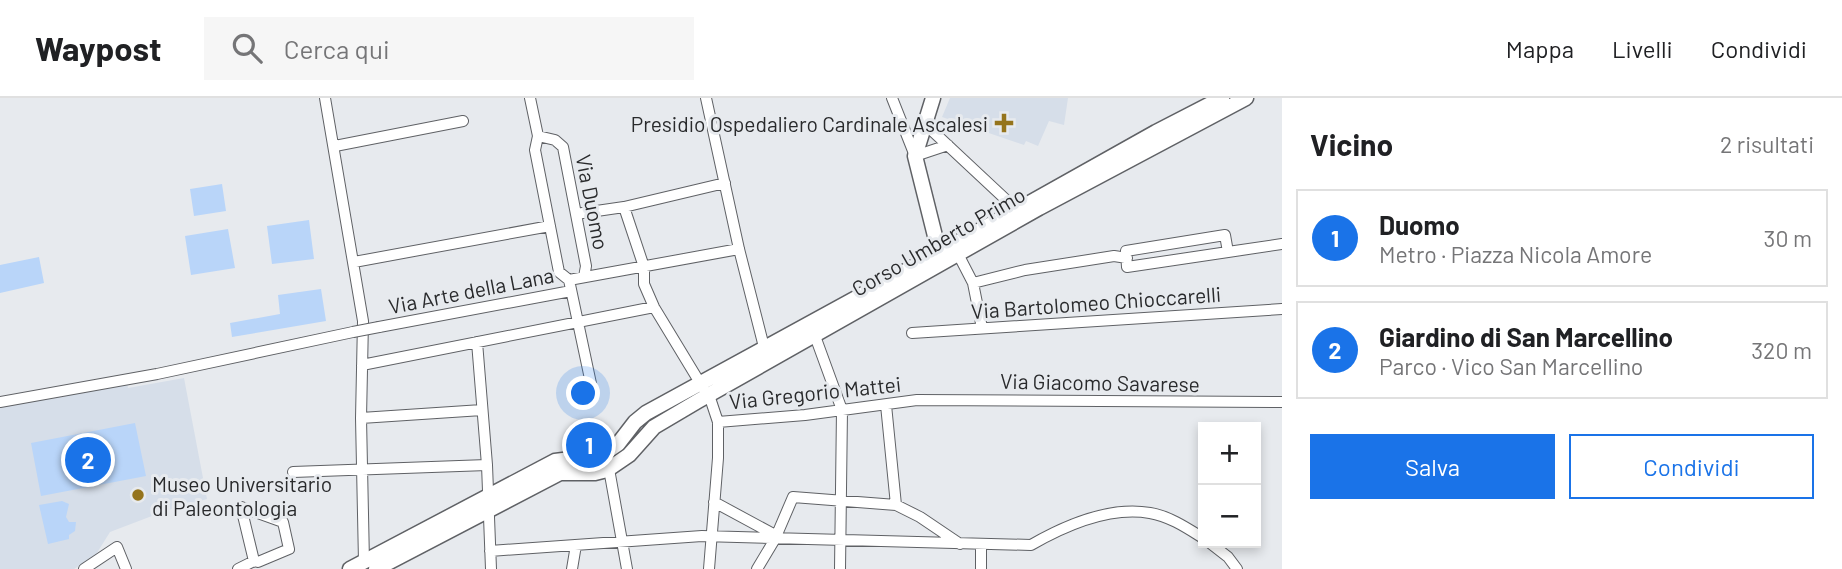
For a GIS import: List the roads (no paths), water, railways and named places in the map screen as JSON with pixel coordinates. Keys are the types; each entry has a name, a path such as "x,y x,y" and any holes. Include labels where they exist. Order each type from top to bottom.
{"main road":[{"path":"933,98 915,156 939,252"},
{"name":"Corso Umberto Primo","path":"609,469 629,455 654,427 764,347 1222,98"},
{"name":"Corso Umberto Primo","path":"557,467 602,455 618,444 635,422 646,413 704,389 815,336 1183,129 1246,98"},
{"path":"350,569 370,565 557,467 595,473 609,469"}],"street":[{"path":"325,98 363,321 361,418 370,565"},
{"path":"530,98 538,136 535,150 559,272 570,286 593,393"},
{"path":"706,98 739,249 764,347"},
{"path":"892,98 915,156 948,145"},
{"path":"335,146 463,121"},
{"path":"926,125 1017,211"},
{"name":"Via Duomo","path":"538,136 555,140 563,147 586,267 584,277 570,286"},
{"path":"576,214 624,207 724,183"},
{"path":"624,207 644,267 644,284 654,307 704,389 718,422 718,458 709,569"},
{"path":"354,262 550,226"},
{"path":"1228,252 1226,235 1126,251 1127,267 1282,244"},
{"path":"584,277 739,249"},
{"path":"958,254 973,283 982,328"},
{"path":"973,283 1025,270 1114,257 1127,258"},
{"name":"Via Arte della Lana","path":"0,402 157,374 570,286"},
{"path":"362,365 654,307"},
{"name":"Via Bartolomeo Chioccarelli","path":"912,333 1282,309"},
{"path":"815,336 842,410 843,500 840,569"},
{"path":"477,342 487,465 491,569"},
{"name":"Via Gregorio Mattei","path":"718,422 917,400"},
{"name":"Via Giacomo Savarese","path":"917,400 1282,402"},
{"path":"886,405 896,505"},
{"path":"361,418 482,410"},
{"path":"293,472 487,465"},
{"path":"609,469 627,569"},
{"path":"757,569 776,538 793,497 896,505 920,517 960,545"},
{"path":"714,499 776,538"},
{"path":"238,569 289,549 283,522 241,508 254,561"},
{"path":"489,551 711,537 1031,545 1050,534 1082,522 1128,512 1151,513 1181,524 1198,535"},
{"path":"981,544 981,569"},
{"path":"572,569 576,545"},
{"path":"84,569 117,547 126,569"},
{"path":"1216,548 1237,569"}],"place":[{"name":"Presidio Ospedaliero Cardinale Ascalesi","path":"1004,123"},
{"name":"Duomo","path":"589,445"},
{"name":"Giardino di San Marcellino","path":"88,460"},
{"name":"Museo Universitario di Paleontologia","path":"138,495"}]}
